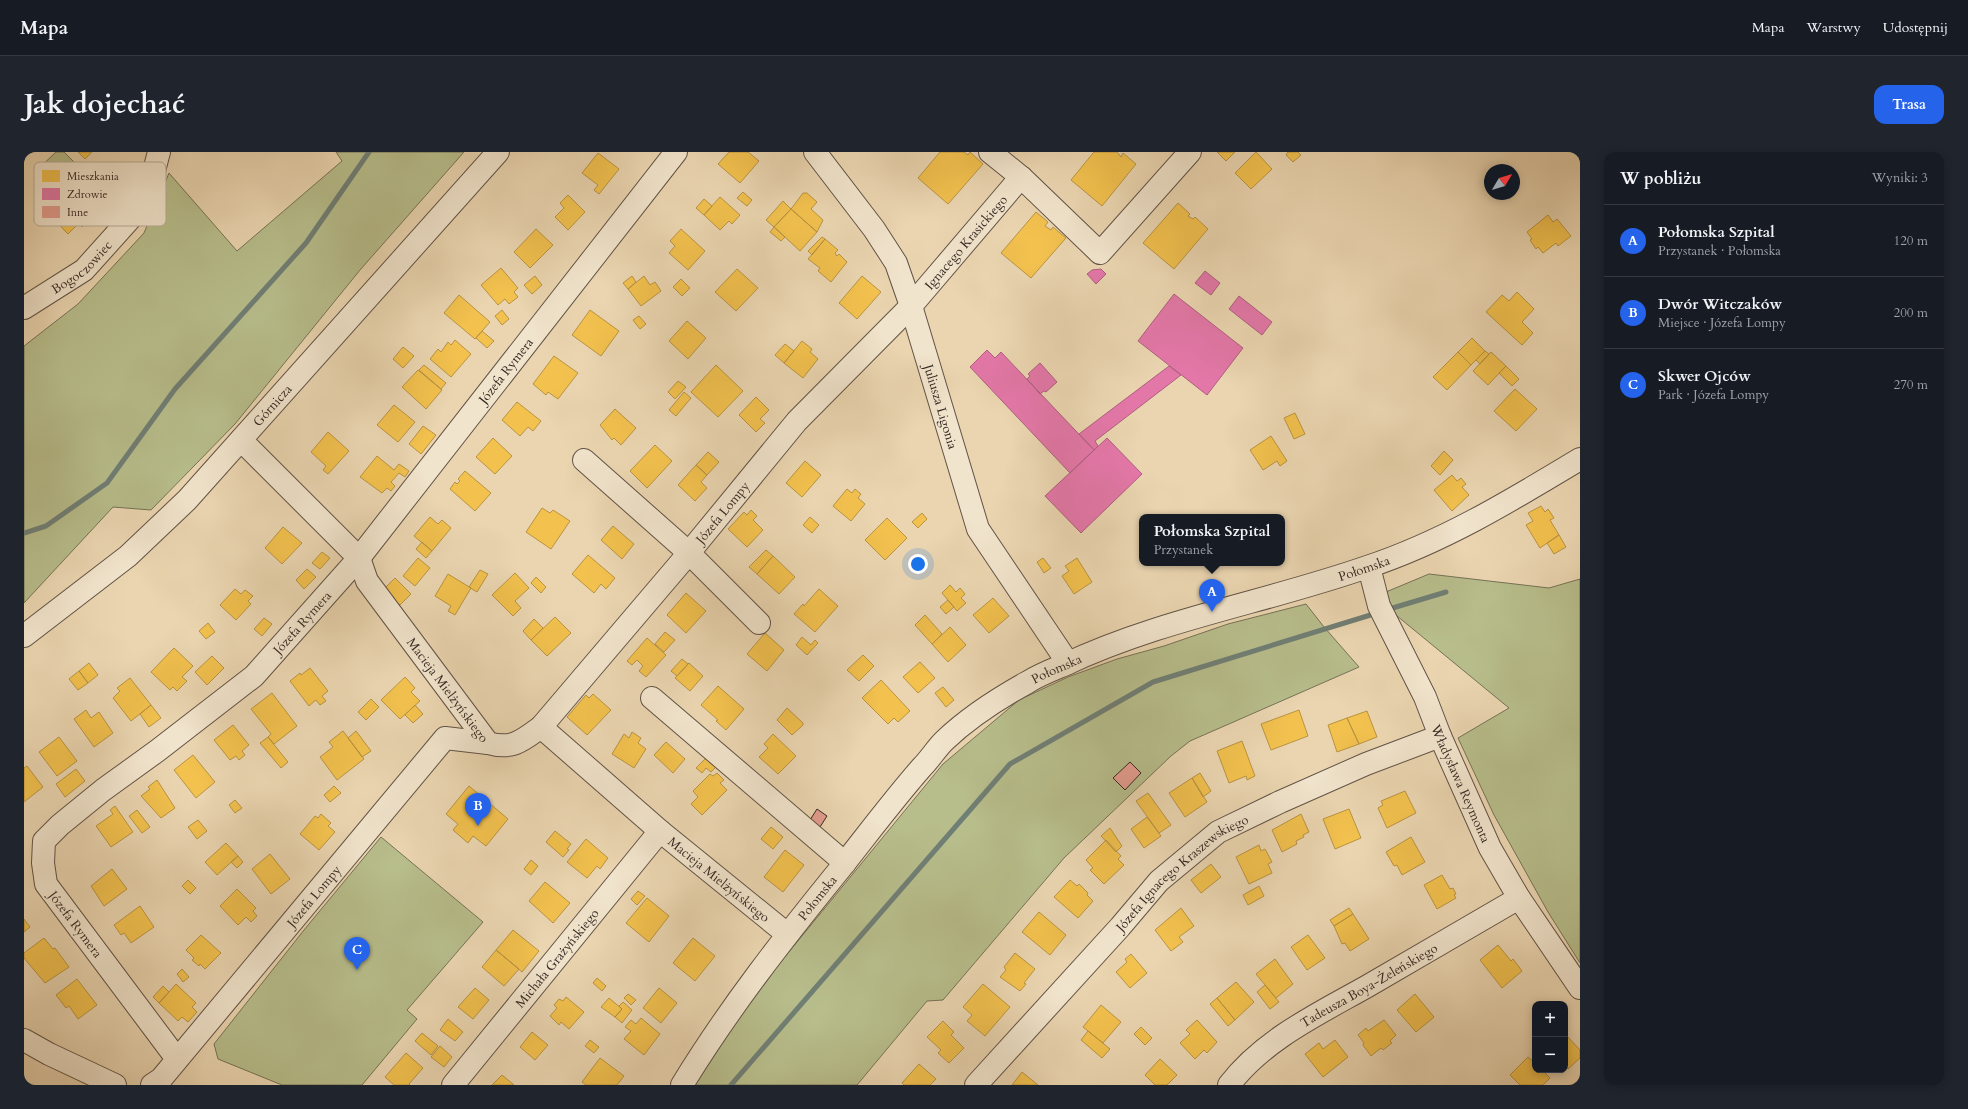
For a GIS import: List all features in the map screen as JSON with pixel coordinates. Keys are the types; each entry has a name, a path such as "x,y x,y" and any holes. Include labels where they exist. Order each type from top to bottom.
{"street":[{"name":"Bogoczowiec","path":"156,162 158,152"},
{"name":"Górnicza","path":"24,636 128,556 188,500 498,152"},
{"name":"Józefa Rymera","path":"177,1060 46,884 43,864 44,841 60,825 103,790 254,676 359,558 676,152"},
{"name":"Juliusza Ligonia","path":"815,152 874,229 896,263 911,306 978,529 1068,663"},
{"path":"990,152 1021,177 1100,253 1190,152"},
{"name":"Ignacego Krasickiego","path":"911,306 1021,177"},
{"name":"Bogoczowiec","path":"24,308 84,270 124,226"},
{"name":"Józefa Lompy","path":"541,727 689,553 798,421 911,306"},
{"name":"Macieja Mielżyńskiego","path":"241,440 359,558 367,581 488,743 502,747 522,740 541,727 660,831 787,934"},
{"name":"Połomska","path":"682,1085 710,1039 787,934 903,788 944,741 985,709 1029,681 1134,635 1370,567 1429,543 1499,508 1580,459"},
{"path":"584,460 689,553 759,623"},
{"name":"Władysława Reymonta","path":"1370,567 1378,606 1425,696 1440,736 1490,848 1519,898 1580,988"},
{"path":"652,698 844,863"},
{"name":"Józefa Ignacego Kraszewskiego","path":"976,1085 1120,927 1159,881 1218,832 1280,802 1366,764 1440,736"},
{"name":"Józefa Lompy","path":"152,1085 162,1079 445,738 488,743"},
{"name":"Michała Grażyńskiego","path":"453,1085 660,831"},
{"name":"Tadeusza Boya-Żeleńskiego","path":"1229,1085 1240,1070 1263,1049 1320,1013 1519,898"},
{"path":"24,1040 49,1054 115,1085"}],"green space":[{"path":"56,152 64,152 74,162 45,162"},
{"path":"336,152 464,152 360,270 235,424 151,510 113,507 24,603 24,346 78,304 144,233 147,226 166,226 166,180 169,173 237,251 342,161"},
{"path":"1429,574 1549,588 1580,579 1580,963 1548,912 1494,815 1458,738 1509,708 1374,597"},
{"path":"1306,604 1359,667 1190,741 1171,756 1064,858 943,1000 927,1001 857,1085 695,1085 756,992 943,764 1019,700 1068,677 1117,659 1164,646 1228,624"},
{"path":"381,837 483,922 407,1010 417,1019 362,1085 282,1085 218,1059 214,1044 304,930"}],"building: Mieszkania":[{"path":"78,152 92,152 85,159"},
{"path":"729,152 748,152 759,161 740,183 718,164"},
{"path":"940,152 964,152 968,155 970,152 983,164 948,204 918,178"},
{"path":"1094,152 1117,152 1121,157 1123,153 1136,164 1102,206 1071,180"},
{"path":"1217,152 1235,152 1226,161"},
{"path":"1256,152 1272,169 1251,189 1235,173"},
{"path":"1288,152 1298,152 1301,155 1293,162 1286,155"},
{"path":"598,153 619,169 599,194 594,190 598,185 582,173"},
{"path":"743,192 752,200 747,206 737,198"},
{"path":"803,193 807,193 817,202 811,209 823,220 817,232 791,209"},
{"path":"568,195 585,212 568,230 555,217 564,208 560,203"},
{"path":"720,197 740,215 732,224 729,221 720,230 704,215"},
{"path":"704,199 712,206 704,215 696,208"},
{"path":"783,201 791,209 774,227 766,220"},
{"path":"1178,203 1190,214 1188,216 1193,219 1195,217 1208,229 1174,269 1143,243"},
{"path":"791,209 817,232 800,251 774,227"},
{"path":"1036,212 1048,222 1045,226 1051,230 1053,227 1066,238 1031,278 1001,253"},
{"path":"1548,215 1553,222 1557,219 1571,236 1558,246 1556,243 1543,253 1538,247 1536,249 1527,232"},
{"path":"60,226 76,226 68,234"},
{"path":"774,227 785,237 781,241 770,232"},
{"path":"536,229 553,245 530,268 514,252"},
{"path":"681,229 705,251 688,270 669,253 675,246 670,241"},
{"path":"822,237 825,239 812,255 808,251"},
{"path":"825,239 838,250 835,253 837,256 839,254 847,262 831,282 818,271 820,268 808,259"},
{"path":"501,268 518,288 514,292 518,297 509,304 505,299 498,305 481,285"},
{"path":"737,269 758,288 736,311 715,292"},
{"path":"535,276 542,285 532,294 524,285"},
{"path":"632,276 636,282 628,289 623,283"},
{"path":"644,276 650,285 655,282 661,291 641,306 628,289"},
{"path":"862,276 881,292 857,319 839,303"},
{"path":"681,279 690,288 682,296 673,287"},
{"path":"1517,292 1534,309 1522,322 1533,333 1522,345 1486,312 1502,295 1509,301"},
{"path":"459,295 490,322 475,339 444,313"},
{"path":"502,310 509,319 502,325 495,316"},
{"path":"590,310 619,331 601,356 572,335"},
{"path":"639,316 646,324 640,329 633,320"},
{"path":"687,321 706,338 688,359 669,341"},
{"path":"482,331 494,341 487,348 476,338"},
{"path":"1472,338 1485,351 1471,365 1458,352"},
{"path":"455,340 471,354 451,377 430,359 438,349 441,352 448,342 451,345"},
{"path":"802,341 812,349 810,352 818,359 803,378 784,363"},
{"path":"785,344 794,351 784,363 775,355"},
{"path":"403,347 414,356 403,368 393,359"},
{"path":"1485,351 1489,354 1480,364 1476,360"},
{"path":"1458,352 1471,365 1447,390 1433,377"},
{"path":"1491,352 1506,366 1488,385 1473,371"},
{"path":"554,356 578,373 558,399 548,392 546,395 533,384"},
{"path":"424,365 446,383 441,389 419,370"},
{"path":"716,365 743,391 718,417 691,392"},
{"path":"1506,366 1519,379 1512,386 1499,373"},
{"path":"418,370 442,390 426,409 402,387"},
{"path":"678,381 686,387 675,399 668,392"},
{"path":"1515,389 1537,409 1516,431 1494,411"},
{"path":"684,392 691,398 676,416 669,410"},
{"path":"756,397 769,410 760,419 765,423 756,432 739,415"},
{"path":"517,402 541,421 533,431 528,427 520,436 502,420"},
{"path":"394,405 415,422 398,442 377,425"},
{"path":"615,409 636,428 621,445 614,438 612,440 600,425"},
{"path":"1295,413 1305,434 1294,439 1284,418"},
{"path":"423,426 436,435 421,454 409,444"},
{"path":"328,432 349,451 328,474 323,470 326,466 311,452"},
{"path":"1271,436 1287,461 1280,466 1277,461 1263,470 1250,450"},
{"path":"493,438 512,456 495,474 476,457"},
{"path":"655,445 672,461 647,488 630,471"},
{"path":"1444,451 1453,460 1440,475 1431,466"},
{"path":"708,452 719,462 707,475 696,465"},
{"path":"377,456 394,470 399,464 409,471 405,477 399,473 391,482 395,486 391,491 387,488 382,493 360,477"},
{"path":"805,461 821,475 802,497 786,483"},
{"path":"696,465 707,475 701,482 707,488 695,501 678,485"},
{"path":"465,471 491,493 475,511 450,489 455,482 457,484 460,481 458,479"},
{"path":"1452,475 1457,481 1461,478 1466,484 1462,487 1469,495 1452,511 1434,490"},
{"path":"847,489 852,493 855,489 861,494 858,498 865,504 851,521 833,506"},
{"path":"1541,506 1545,512 1548,509 1554,518 1550,520 1559,535 1540,548 1526,525 1533,521 1528,513"},
{"path":"542,508 550,513 553,510 570,521 551,549 526,532"},
{"path":"751,510 757,516 753,520 763,530 747,547 728,529 744,512 747,515"},
{"path":"922,513 927,519 918,528 912,522"},
{"path":"430,517 438,524 442,520 451,528 432,551 414,536"},
{"path":"810,517 819,525 812,533 803,525"},
{"path":"887,518 907,538 885,560 865,540"},
{"path":"613,526 634,544 622,559 601,540"},
{"path":"283,527 302,543 282,564 265,548"},
{"path":"1559,535 1566,547 1554,554 1547,543"},
{"path":"422,542 432,551 426,558 416,549"},
{"path":"766,550 773,556 757,574 749,567"},
{"path":"322,552 330,558 320,569 312,563"},
{"path":"588,555 615,578 606,589 601,584 594,593 572,574"},
{"path":"773,556 795,577 779,594 757,574"},
{"path":"418,558 430,568 415,586 403,576"},
{"path":"1043,558 1051,568 1044,573 1037,562"},
{"path":"1077,558 1092,582 1074,594 1062,576 1069,571 1065,566"},
{"path":"307,569 316,577 304,589 296,580"},
{"path":"480,570 488,574 477,592 469,587"},
{"path":"515,573 529,588 515,601 521,608 513,616 492,595"},
{"path":"448,574 471,588 455,615 448,611 451,606 435,596"},
{"path":"536,577 546,587 541,593 531,583"},
{"path":"395,578 411,594 400,605 384,589"},
{"path":"950,585 956,592 960,588 965,594 961,598 966,603 957,611 942,593"},
{"path":"235,589 241,594 245,590 253,596 248,601 251,604 236,620 220,605"},
{"path":"819,589 838,606 815,632 794,614 803,604 804,606"},
{"path":"686,593 706,611 686,633 667,615"},
{"path":"993,598 1009,616 989,633 973,615"},
{"path":"948,600 954,607 946,614 940,607"},
{"path":"925,615 942,634 932,644 915,625"},
{"path":"555,617 571,633 547,656 531,640"},
{"path":"264,618 272,624 262,636 254,629"},
{"path":"534,619 543,628 531,640 523,631"},
{"path":"208,623 215,632 206,639 199,631"},
{"path":"950,627 966,645 948,662 932,644"},
{"path":"665,632 675,640 664,652 655,644"},
{"path":"765,633 784,650 767,671 747,654"},
{"path":"802,637 811,645 815,640 818,643 807,655 796,645"},
{"path":"647,638 666,655 646,677 639,671 643,666 637,660 632,665 627,661"},
{"path":"174,648 193,666 182,677 187,681 177,691 173,687 170,690 151,672"},
{"path":"863,655 874,666 859,681 847,670"},
{"path":"212,656 224,668 207,685 195,672"},
{"path":"682,659 688,664 677,676 671,671"},
{"path":"920,662 935,678 918,693 903,677"},
{"path":"89,663 98,675 88,683 79,671"},
{"path":"689,663 703,676 690,691 675,678"},
{"path":"310,668 328,691 322,696 326,701 320,705 316,700 309,706 290,681 300,673 301,675"},
{"path":"79,671 88,683 78,690 69,679"},
{"path":"405,677 415,688 411,692 420,701 400,719 381,700"},
{"path":"130,678 151,705 131,721 113,698 120,691 117,688"},
{"path":"881,680 910,711 898,722 894,718 888,724 862,698"},
{"path":"718,686 744,709 726,730 716,721 718,720 701,705"},
{"path":"943,687 954,700 946,707 935,693"},
{"path":"272,693 297,726 274,744 268,737 271,734 251,709"},
{"path":"593,694 611,710 587,735 567,717 586,695 589,698"},
{"path":"371,699 379,707 366,720 358,712"},
{"path":"151,705 161,718 149,727 140,714"},
{"path":"415,705 423,714 413,723 405,715"},
{"path":"787,708 803,723 803,725 792,735 777,720"},
{"path":"86,710 91,718 99,712 113,733 94,747 74,719"},
{"path":"1299,710 1308,736 1271,750 1261,724"},
{"path":"1367,711 1377,737 1359,744 1347,718"},
{"path":"1347,718 1359,744 1337,752 1328,725"},
{"path":"233,725 249,745 242,751 245,755 239,760 236,756 230,760 214,740"},
{"path":"343,731 364,759 337,780 320,757 333,747 329,742"},
{"path":"356,731 371,751 362,757 348,738"},
{"path":"632,732 641,738 638,743 646,749 634,768 612,754 624,734 629,738"},
{"path":"773,734 796,756 778,774 759,757 768,748 764,744"},
{"path":"59,737 77,761 57,776 39,752"},
{"path":"268,737 288,762 281,768 260,743"},
{"path":"1242,741 1255,776 1247,780 1246,776 1229,783 1217,751"},
{"path":"666,742 685,759 673,773 654,755"},
{"path":"193,755 215,782 196,798 174,770"},
{"path":"706,758 716,767 711,772 706,768 702,773 696,768"},
{"path":"27,766 43,787 24,802 24,768"},
{"path":"76,769 85,781 65,797 56,784"},
{"path":"717,773 724,780 720,783 727,790 702,815 691,804 698,797 693,791 710,774 713,776"},
{"path":"1200,773 1211,791 1203,797 1192,778"},
{"path":"1192,778 1207,802 1185,817 1169,793"},
{"path":"157,780 175,808 161,818 141,796 150,789 148,787"},
{"path":"334,786 341,793 330,802 324,795"},
{"path":"469,786 508,819 486,846 473,836 468,843 453,830 458,824 446,814"},
{"path":"1405,791 1416,813 1387,828 1378,808 1383,805 1381,801"},
{"path":"1148,793 1171,825 1159,833 1136,801"},
{"path":"235,800 242,808 235,813 229,805"},
{"path":"115,806 133,832 111,847 96,826 113,814 110,810"},
{"path":"1349,809 1361,838 1335,849 1323,819"},
{"path":"137,810 150,827 142,833 129,816"},
{"path":"321,814 331,823 328,826 335,832 319,850 300,834 315,816 318,818"},
{"path":"1301,814 1309,832 1303,835 1304,837 1296,841 1297,844 1282,852 1272,830"},
{"path":"1147,817 1161,836 1144,848 1131,829"},
{"path":"198,820 207,831 197,839 188,827"},
{"path":"771,827 783,837 773,849 761,839"},
{"path":"1110,828 1122,846 1116,852 1101,836"},
{"path":"555,831 571,844 567,849 569,850 563,857 546,842"},
{"path":"1411,837 1425,862 1402,875 1397,865 1394,866 1386,852"},
{"path":"586,839 608,858 600,869 597,866 587,878 567,862"},
{"path":"1106,840 1121,856 1118,859 1124,865 1104,884 1090,870 1093,868 1086,860"},
{"path":"226,843 238,856 217,875 205,862"},
{"path":"1259,845 1261,851 1265,849 1272,862 1268,864 1272,873 1249,884 1236,857"},
{"path":"785,850 804,865 783,892 764,877"},
{"path":"270,854 290,879 271,894 252,869"},
{"path":"238,856 243,862 237,868 231,862"},
{"path":"531,860 538,866 531,875 524,869"},
{"path":"1211,864 1221,877 1201,893 1191,880"},
{"path":"112,869 127,889 104,906 91,886"},
{"path":"1442,875 1450,889 1453,888 1456,898 1437,909 1424,885"},
{"path":"188,880 196,888 190,894 182,886"},
{"path":"1070,880 1077,886 1079,884 1088,893 1087,895 1093,901 1078,918 1054,897"},
{"path":"545,882 570,903 553,923 529,901"},
{"path":"1259,886 1264,896 1248,905 1243,895"},
{"path":"237,889 256,908 253,911 257,916 251,922 246,917 238,925 220,906"},
{"path":"638,891 645,896 637,905 631,899"},
{"path":"647,898 669,916 649,942 626,923"},
{"path":"140,906 154,927 131,943 124,933 121,935 114,925"},
{"path":"1181,908 1194,926 1179,937 1183,942 1171,951 1155,930"},
{"path":"1349,908 1353,914 1334,926 1330,920"},
{"path":"1039,912 1066,935 1050,955 1022,932"},
{"path":"1353,914 1369,939 1350,951 1345,943 1342,944 1334,926"},
{"path":"24,919 30,927 24,932"},
{"path":"513,930 539,951 522,972 496,950"},
{"path":"201,935 221,953 205,969 200,964 199,966 192,960 194,958 186,950"},
{"path":"1308,935 1325,958 1307,970 1291,947"},
{"path":"44,938 53,949 55,948 69,967 45,983 24,958 24,953"},
{"path":"693,938 715,956 695,981 673,963"},
{"path":"1498,945 1511,961 1513,959 1522,971 1502,988 1480,960"},
{"path":"496,950 519,969 504,986 482,967"},
{"path":"1015,953 1035,969 1024,983 1026,984 1020,991 1000,977 1006,970 1004,967"},
{"path":"1131,954 1147,973 1130,988 1116,972 1127,962 1125,959"},
{"path":"1275,959 1293,984 1276,998 1256,974"},
{"path":"182,969 189,977 183,982 177,974"},
{"path":"597,978 606,986 602,991 593,983"},
{"path":"77,979 97,1005 78,1019 69,1006 66,1008 56,995"},
{"path":"1236,982 1254,1002 1235,1020 1217,998"},
{"path":"176,984 196,1003 192,1007 197,1012 188,1022 182,1017 178,1021 159,1003"},
{"path":"983,984 1010,1007 985,1036 967,1021 972,1015 963,1007"},
{"path":"1265,985 1279,1002 1270,1009 1257,992"},
{"path":"163,986 169,992 159,1003 153,997"},
{"path":"475,988 489,1000 473,1019 458,1007"},
{"path":"659,988 677,1003 661,1023 643,1008"},
{"path":"628,994 636,1000 631,1005 624,998"},
{"path":"1415,994 1434,1017 1416,1032 1397,1010"},
{"path":"566,997 584,1012 569,1029 561,1022 559,1025 550,1016 557,1008 554,1005 559,999 563,1001"},
{"path":"609,998 622,1009 615,1017 601,1007"},
{"path":"1217,998 1235,1020 1228,1026 1210,1004"},
{"path":"623,1002 632,1010 622,1023 615,1017 622,1009 619,1006"},
{"path":"1101,1005 1121,1022 1103,1043 1083,1027"},
{"path":"641,1018 660,1034 644,1055 624,1039 631,1031 625,1027 631,1020 636,1024"},
{"path":"448,1019 463,1032 455,1041 440,1030"},
{"path":"1197,1020 1217,1042 1207,1053 1204,1050 1195,1059 1180,1043 1190,1034 1186,1030"},
{"path":"1384,1020 1396,1035 1390,1041 1392,1043 1383,1050 1381,1048 1371,1056 1358,1035 1366,1028 1368,1031"},
{"path":"943,1021 954,1032 951,1035 964,1048 949,1063 938,1053 941,1050 927,1037"},
{"path":"1141,1027 1152,1038 1145,1045 1134,1034"},
{"path":"1088,1031 1110,1049 1102,1058 1081,1040"},
{"path":"532,1032 548,1045 535,1060 520,1047"},
{"path":"422,1033 438,1046 431,1055 415,1041"},
{"path":"1568,1037 1580,1050 1580,1058 1568,1069"},
{"path":"590,1040 599,1047 594,1053 585,1046"},
{"path":"1335,1040 1348,1057 1323,1077 1305,1054 1319,1043 1323,1049"},
{"path":"440,1046 452,1057 444,1067 431,1057"},
{"path":"406,1053 423,1068 409,1084 410,1085 394,1085 385,1077"},
{"path":"1528,1057 1532,1060 1532,1073 1545,1073 1550,1078 1543,1085 1520,1085 1510,1075"},
{"path":"600,1058 624,1076 617,1085 586,1085 582,1082"},
{"path":"1160,1059 1177,1075 1167,1085 1155,1085 1145,1075"},
{"path":"919,1064 936,1079 930,1085 904,1085 902,1083"},
{"path":"1022,1072 1038,1085 1012,1085"},
{"path":"502,1075 514,1085 492,1085"}],"building: Zdrowie":[{"path":"1101,269 1106,274 1096,284 1087,274 1092,270"},
{"path":"1205,271 1220,283 1211,295 1195,283"},
{"path":"1174,294 1243,348 1207,395 1138,341"},
{"path":"1239,296 1272,322 1262,335 1229,309"},
{"path":"987,350 995,358 1001,352 1094,450 1070,473 970,367"},
{"path":"1040,363 1057,382 1046,392 1044,391 1040,394 1027,379 1030,376 1028,374"},
{"path":"1169,366 1181,375 1095,441 1098,446 1094,450 1079,434"},
{"path":"1107,438 1142,474 1081,533 1045,496"}],"building: Inne":[{"path":"1130,762 1141,773 1125,790 1113,778"},
{"path":"817,809 827,816 820,827 810,820"}],"waterway":[{"path":"24,533 46,526 107,483 175,389 306,243 369,152"},
{"path":"1386,610 1446,592"},
{"path":"731,1085 1010,764 1153,682 1377,613"}],"place":[{"name":"Połomska Szpital","path":"1212,612"},
{"name":"Dwór Witczaków","path":"478,826"},
{"name":"Skwer Ojców","path":"357,970"}]}
